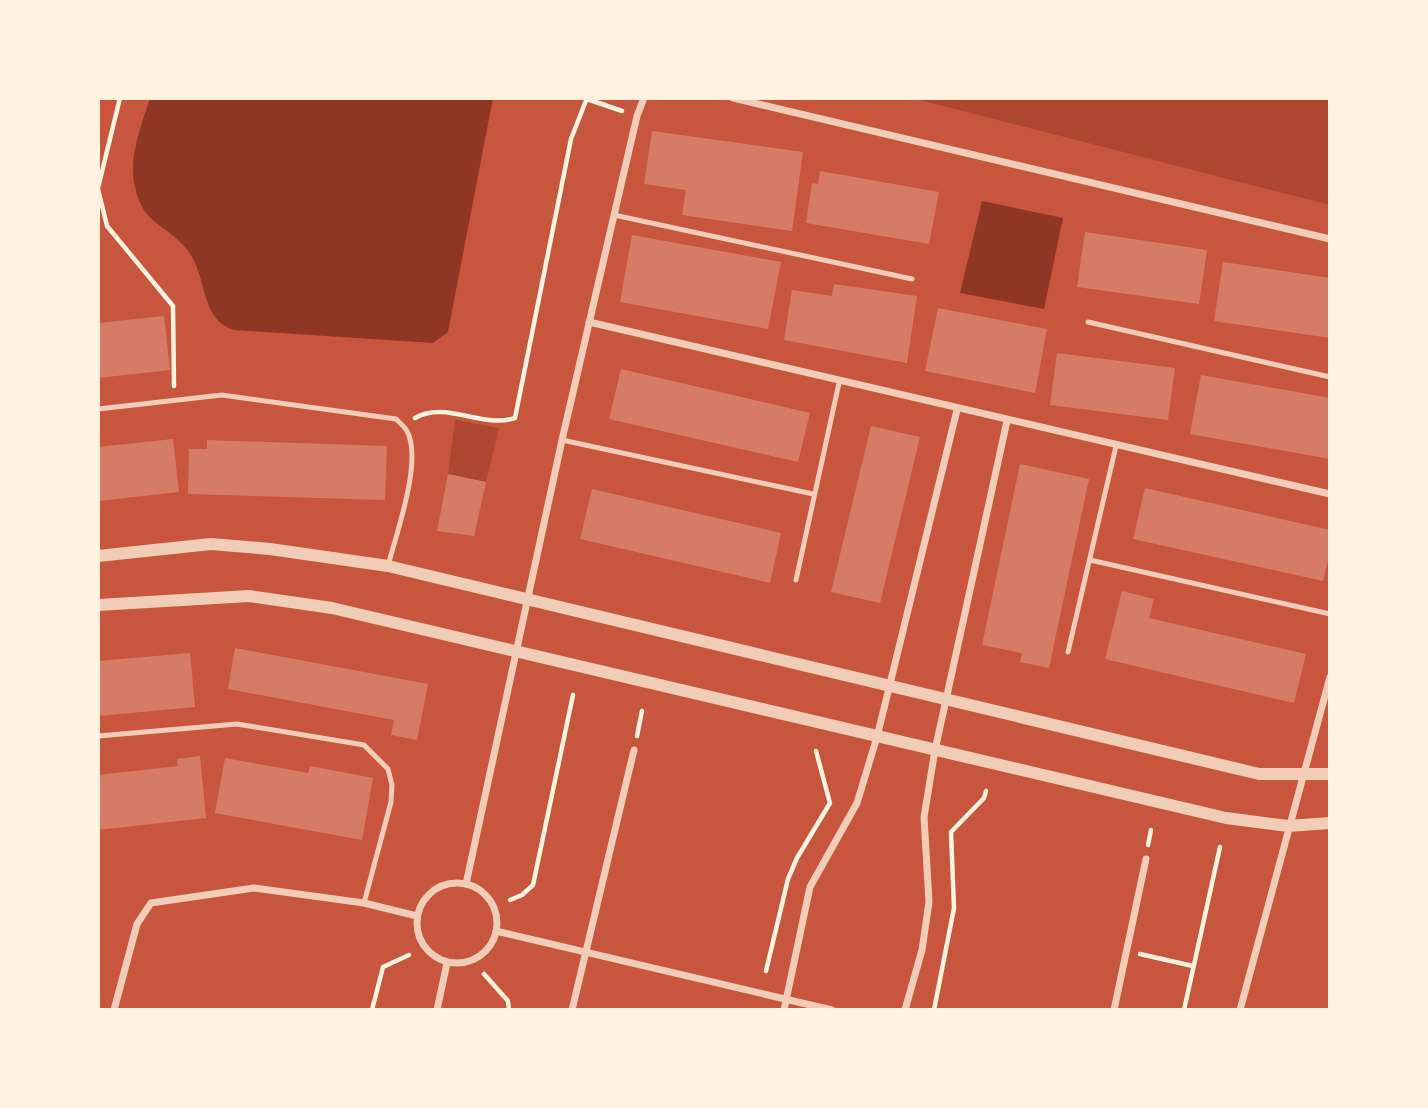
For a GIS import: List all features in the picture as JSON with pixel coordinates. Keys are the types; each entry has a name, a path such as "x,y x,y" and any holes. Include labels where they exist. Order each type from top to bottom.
{"street":[{"path":"466,884 562,440 636,116 644,98"},
{"path":"733,98 1330,239"},
{"path":"589,323 839,383 1330,494"},
{"path":"784,1010 810,887 857,803 877,737 957,410"},
{"path":"905,1010 922,950 929,902 924,817 935,750 1007,421"},
{"path":"98,556 211,544 270,548 388,566 527,602 945,698 1259,774 1330,774"},
{"path":"98,605 249,596 332,608 1226,818 1288,826 1330,823"},
{"path":"1240,1010 1330,677"},
{"path":"572,1010 634,751"},
{"path":"1114,1010 1146,859"},
{"path":"454,883 466,884 488,897 494,908 496,932 484,953 473,960 447,962 427,950 420,940 417,916 430,893 454,883"},
{"path":"114,1010 137,924 151,903 254,887 364,903 417,916"},
{"path":"496,932 832,1010"},
{"path":"437,1010 447,962"}],"lane":[{"path":"614,215 912,279"},
{"path":"1088,322 1330,377"},
{"path":"796,580 839,383"},
{"path":"98,409 222,395 396,419 407,430 412,447 412,468 388,566"},
{"path":"562,440 813,494"},
{"path":"1068,652 1116,446"},
{"path":"1090,560 1330,614"},
{"path":"98,736 237,723 364,745 388,769 392,785 391,802 364,903"}],"path":[{"path":"120,98 98,188 107,226 173,306 176,355 173,400"},
{"path":"402,425 429,410 502,422 515,418 571,139 587,99 636,116"},
{"path":"509,900 522,895 533,885 573,695"},
{"path":"634,751 642,711"},
{"path":"766,971 788,879 797,858 830,803 816,751"},
{"path":"934,1010 954,908 951,832 984,798 986,791"},
{"path":"1184,1010 1220,847"},
{"path":"1126,952 1194,966"},
{"path":"372,1010 383,967 409,955"},
{"path":"484,974 508,1001 509,1010"}],"shaded area":[{"path":"150,98 493,98 448,332 433,343 234,330 223,324 209,307 199,272 188,251 150,217 139,200 133,176 134,153"},
{"path":"912,98 1330,98 1330,205"},
{"path":"982,201 1063,218 1044,309 960,293"},
{"path":"455,420 499,428 486,482 448,474"}],"building":[{"path":"652,131 803,152 792,231 682,215 686,190 644,184"},
{"path":"820,171 939,192 929,244 806,223 812,183 818,184"},
{"path":"1085,232 1207,250 1199,304 1077,287"},
{"path":"632,235 781,262 768,329 620,302"},
{"path":"1223,262 1330,278 1330,338 1214,321"},
{"path":"834,284 917,296 907,363 784,340 792,290 832,296"},
{"path":"938,308 1047,329 1035,393 925,371"},
{"path":"164,316 170,370 98,378 98,323"},
{"path":"1057,353 1175,368 1168,420 1050,405"},
{"path":"621,369 810,413 798,462 609,419"},
{"path":"1201,375 1330,398 1330,459 1190,434"},
{"path":"871,426 920,437 880,603 831,592"},
{"path":"173,439 179,492 98,501 98,447"},
{"path":"207,440 387,446 385,500 188,494 189,449 207,449"},
{"path":"1020,464 1089,479 1049,668 1020,662 1022,653 982,645"},
{"path":"448,474 486,482 474,536 437,531"},
{"path":"1145,488 1330,530 1330,552 1323,581 1133,539"},
{"path":"592,489 781,533 770,583 580,539"},
{"path":"1122,591 1154,599 1149,618 1306,654 1294,703 1105,659"},
{"path":"235,648 428,684 417,740 391,735 394,720 228,689"},
{"path":"190,653 195,707 98,716 98,661"},
{"path":"200,756 206,818 98,830 98,775 178,766 177,759"},
{"path":"225,758 308,773 310,766 373,778 362,840 215,813"}]}
